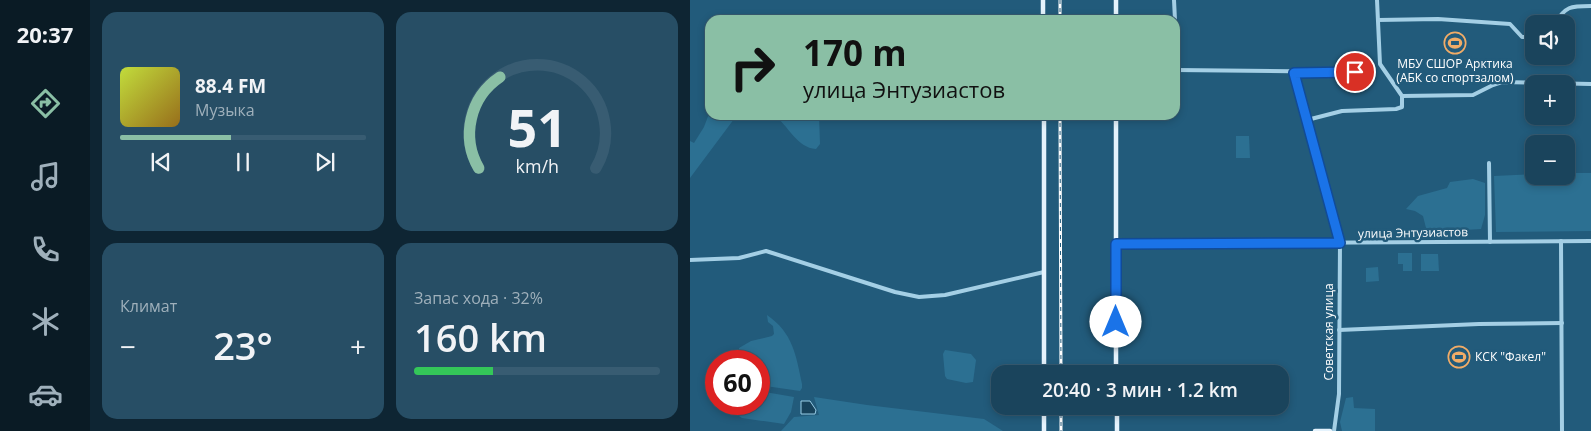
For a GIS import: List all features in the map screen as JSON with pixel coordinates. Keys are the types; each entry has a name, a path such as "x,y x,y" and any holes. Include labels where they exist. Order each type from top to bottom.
{"main road":[{"path":"1043,0 1043,15"},
{"path":"1116,0 1116,15"},
{"path":"1044,120 1044,365"},
{"path":"1116,120 1116,365"},
{"path":"1044,415 1044,431"},
{"path":"1116,415 1117,431"},
{"path":"1315,431 1330,431"}],"street":[{"path":"1174,0 1175,15"},
{"path":"1307,120 1342,111 1396,109 1402,107 1402,96 1380,64 1377,0"},
{"path":"1561,15 1567,8 1572,6 1591,6"},
{"path":"1378,20 1438,19 1510,24 1522,37 1525,37"},
{"path":"1180,70 1294,73 1355,72"},
{"name":"Советская улица","path":"1294,73 1340,243 1339,394 1334,431"},
{"path":"1402,96 1473,95 1502,82 1591,84"},
{"path":"1490,163 1490,242"},
{"name":"улица Энтузиастов","path":"1116,244 1591,241"},
{"path":"1561,242 1562,431"},
{"path":"690,260 739,258 766,250 895,292 919,297 945,295 1044,272"},
{"path":"1339,330 1562,323"},
{"path":"1324,431 1332,427 1335,420"}],"shaded area":[{"path":"707,120 733,120 690,178 690,141 694,143"},
{"path":"780,120 819,120 820,144 816,149 803,145"},
{"path":"1236,136 1249,136 1250,158 1236,158"},
{"path":"1575,173 1591,173 1591,231 1496,232 1494,176 1525,174 1525,185 1575,185"},
{"path":"1473,179 1485,183 1485,215 1481,229 1427,232 1423,216 1415,211 1406,209 1418,196 1447,188 1450,182"},
{"path":"1398,253 1412,253 1412,271 1403,271 1403,264 1398,264"},
{"path":"1421,254 1438,254 1439,271 1421,271"},
{"path":"1378,267 1379,281 1366,282 1366,268"},
{"path":"767,315 783,329 792,345 802,384 800,391 770,387 770,350 739,350 739,348 751,341 772,336 774,334 773,326 768,322"},
{"path":"945,350 971,354 976,360 973,382 966,383 947,379 945,376 943,354"},
{"path":"770,393 794,397 791,412 784,424 742,418 738,415 770,415"},
{"path":"814,397 984,419 1003,431 781,431 794,417 819,415"},
{"path":"1353,397 1354,408 1375,409 1375,431 1342,431 1340,422 1346,398"},
{"path":"801,401 810,401 816,410 815,414 801,414"}],"railway":[{"path":"1060,0 1060,15"},
{"path":"1060,120 1061,365"},
{"path":"1061,415 1061,431"}],"place":[{"name":"МБУ СШОР Арктика (АБК со спортзалом)","path":"1455,43"},
{"name":"КСК \"Факел\"","path":"1459,357"}],"route":[{"path":"1116,322 1116,244 1340,243 1294,73 1355,72"}]}
